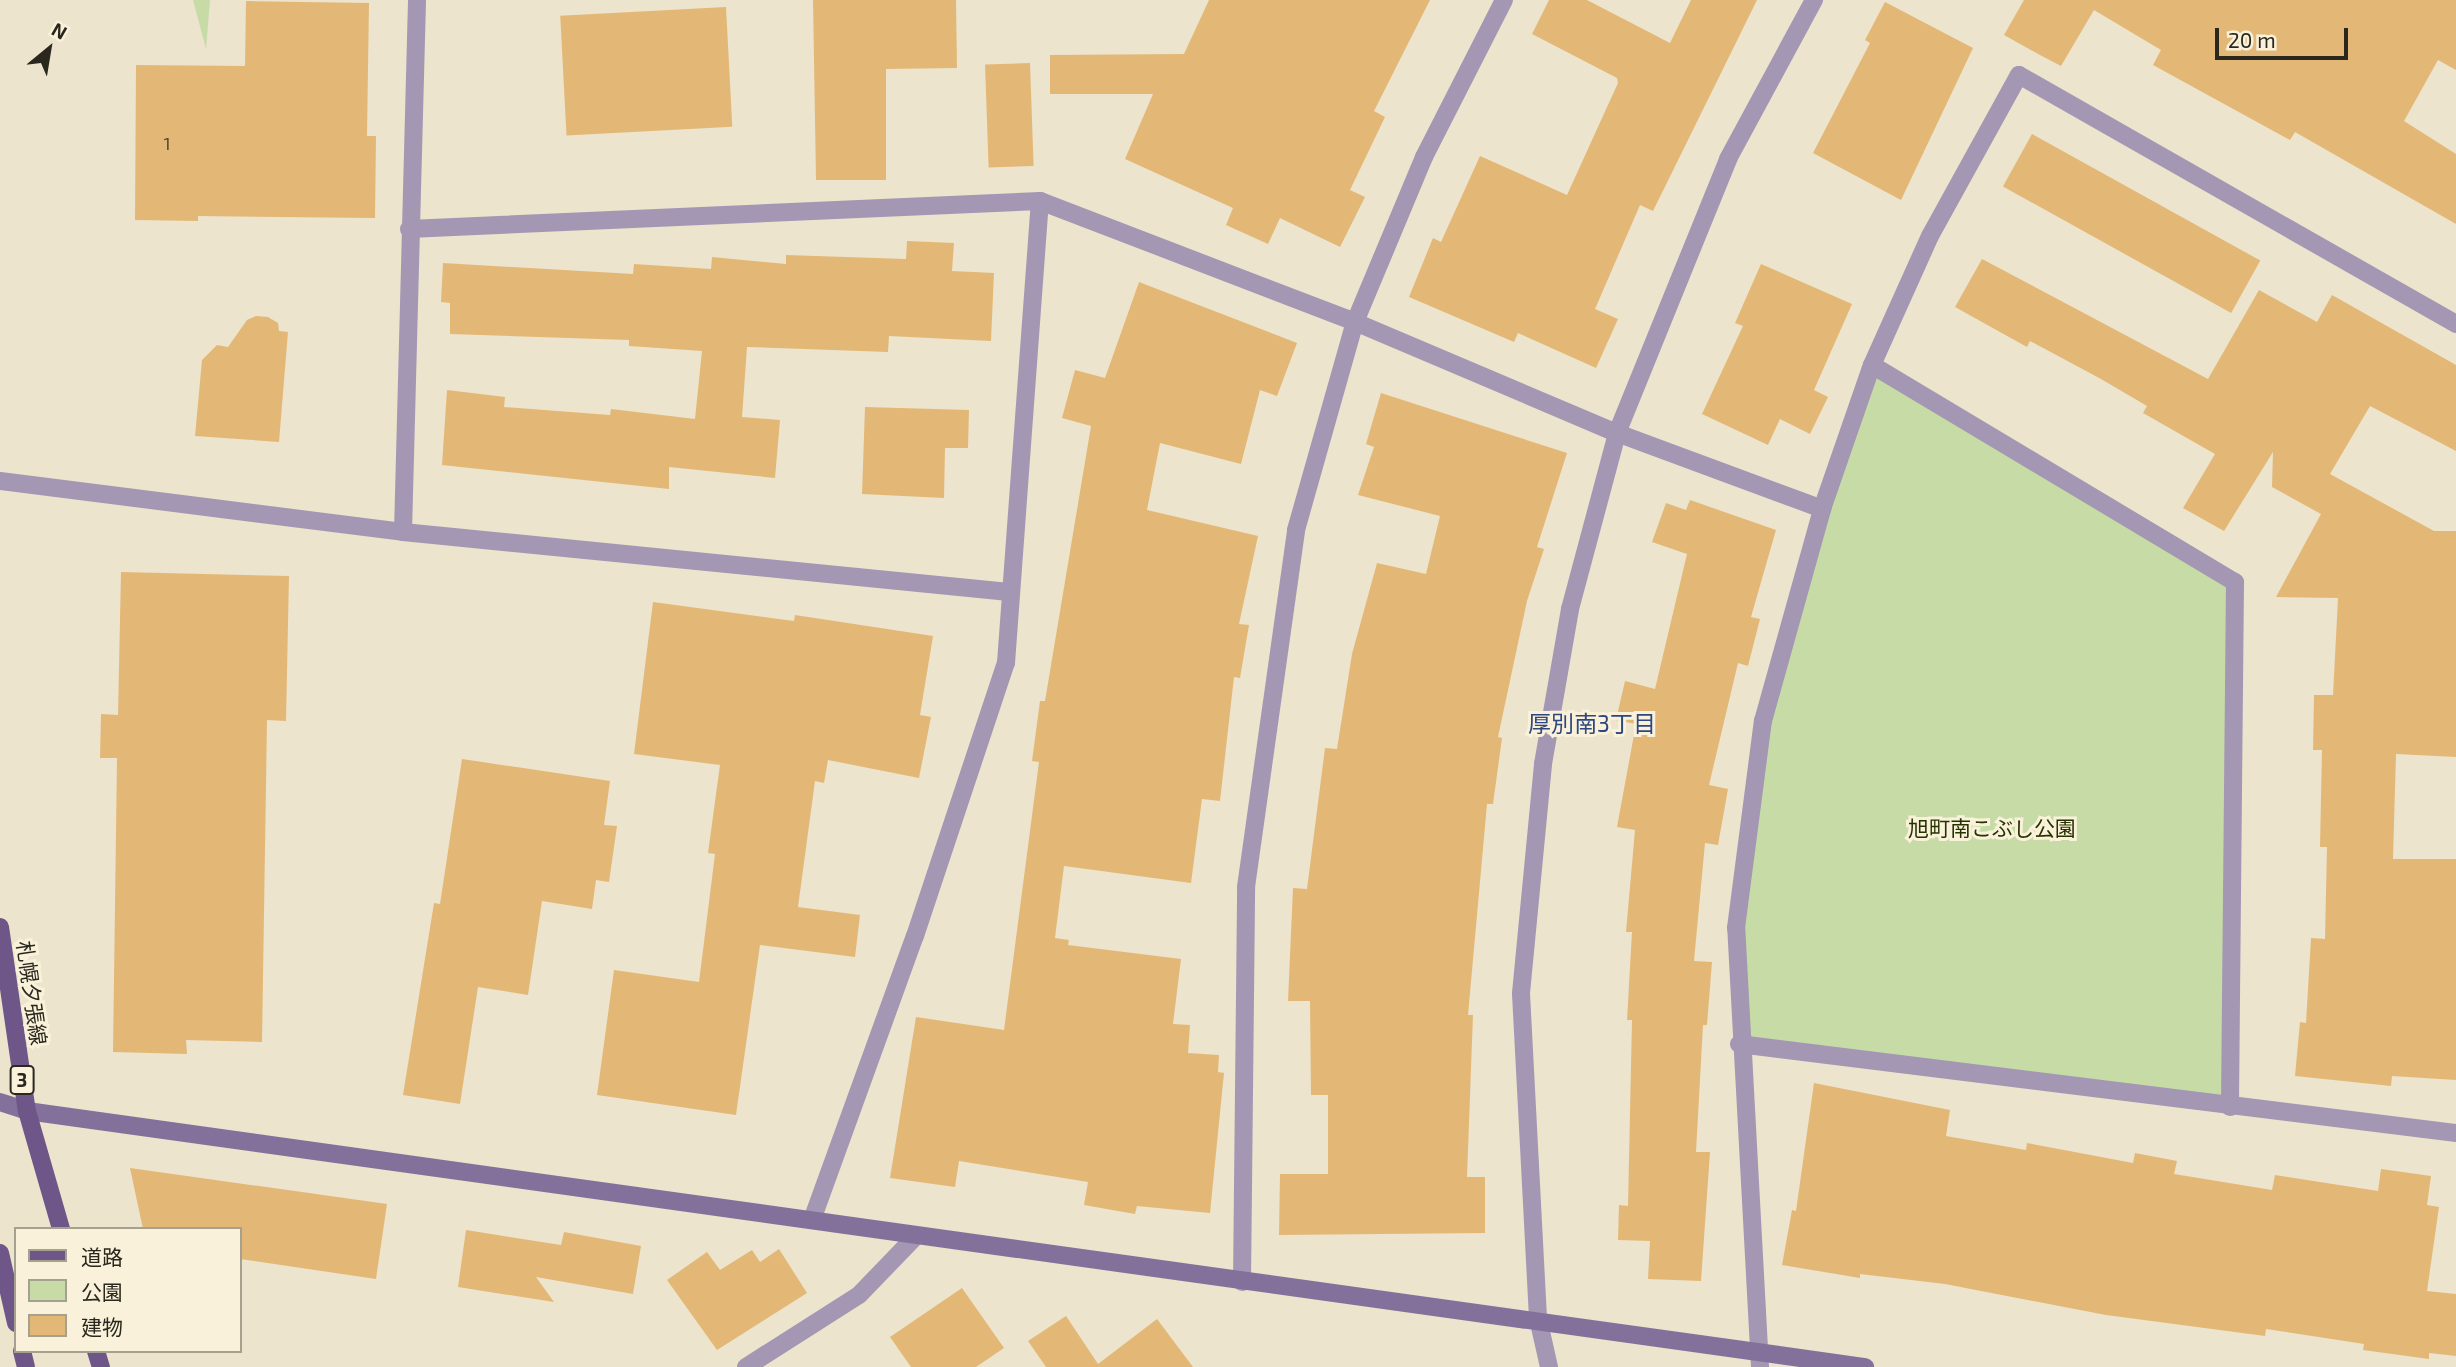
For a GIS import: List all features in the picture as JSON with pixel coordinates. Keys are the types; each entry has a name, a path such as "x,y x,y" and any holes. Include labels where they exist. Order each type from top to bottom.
{"main road":[{"name":"札幌夕張線","path":"0,927 27,1111 60,1227"},
{"path":"0,1253 14,1314"}],"street":[{"path":"403,532 417,0"},
{"path":"1242,1282 1246,887 1296,530 1355,322 1424,157 1504,0"},
{"path":"1549,1367 1538,1318 1521,993 1543,764 1567,622 1617,433 1728,159 1814,0"},
{"path":"1758,1359 1739,1044 1736,928 1763,721 1822,509 1872,365 1930,236 2019,75 2456,324"},
{"path":"409,229 1040,201 1355,322 1617,433 1822,509"},
{"path":"811,1220 915,936 1006,663 1009,592 1040,201"},
{"path":"1872,365 2235,582 2231,1107"},
{"path":"0,481 403,532 1009,592"},
{"path":"1739,1044 2456,1133"},
{"path":"0,1102 27,1111 1242,1282 1538,1318 1758,1359 1865,1367"},
{"path":"746,1367 859,1295 916,1236"}],"green space":[{"path":"193,0 210,0 206,49"},
{"name":"旭町南こぶし公園","path":"1872,365 2235,582 2230,1107 1739,1044 1736,928 1763,721"}],"building":[{"path":"813,0 956,0 957,68 886,69 886,180 816,180"},
{"path":"1209,0 1430,0 1374,111 1385,117 1350,190 1365,197 1340,247 1280,218 1268,244 1226,225 1233,208 1125,159 1153,94 1050,94 1050,55 1184,54"},
{"path":"1549,0 1587,0 1670,43 1691,0 1757,0 1653,211 1640,205 1595,309 1618,319 1596,368 1518,333 1514,342 1409,297 1433,238 1441,242 1480,156 1567,195 1618,83 1617,78 1532,34"},
{"path":"2024,0 2456,0 2456,70 2438,60 2404,121 2456,154 2456,224 2295,132 2290,140 2153,65 2161,50 2094,10 2061,66 2004,35"},
{"path":"246,1 369,3 367,136 376,136 375,218 198,216 198,221 135,220 136,65 245,66"},
{"path":"1885,2 1973,48 1901,200 1813,153 1870,43 1865,40"},
{"path":"726,7 732,127 567,136 560,16"},
{"path":"1030,63 1034,166 989,168 985,65"},
{"path":"2032,134 2260,261 2231,313 2003,186"},
{"path":"907,241 954,243 952,271 994,273 991,341 889,336 888,352 747,347 742,417 780,420 775,478 669,467 669,489 442,465 447,390 505,397 504,407 610,415 611,409 695,419 702,351 629,346 629,340 450,334 450,303 441,302 443,263 633,274 634,264 711,269 712,257 786,264 786,255 906,259"},
{"path":"1982,259 2208,379 2259,290 2317,322 2332,295 2456,365 2456,451 2370,406 2330,474 2434,531 2456,531 2456,757 2396,754 2393,859 2456,859 2456,1080 2392,1076 2391,1086 2295,1076 2300,1022 2306,1023 2311,938 2325,939 2327,847 2320,847 2322,750 2313,750 2314,695 2333,695 2338,598 2276,597 2321,514 2272,487 2273,452 2224,531 2183,508 2215,454 2143,413 2147,406 2101,379 2030,341 2027,347 1955,307"},
{"path":"1761,264 1852,304 1814,390 1828,397 1810,434 1780,419 1768,445 1702,414 1743,326 1735,323"},
{"path":"1139,282 1297,343 1277,396 1260,390 1241,464 1160,443 1147,510 1258,536 1239,624 1249,625 1240,678 1234,677 1220,801 1202,799 1191,883 1064,866 1055,938 1069,940 1068,945 1181,959 1173,1024 1190,1025 1188,1053 1219,1055 1218,1072 1224,1073 1210,1213 1137,1206 1135,1214 1084,1205 1088,1182 959,1161 955,1187 890,1178 916,1017 1004,1030 1039,762 1032,761 1040,701 1045,701 1091,426 1062,418 1075,370 1105,378"},
{"path":"256,316 268,317 278,323 279,331 288,332 279,442 195,436 202,360 217,345 228,347 247,320"},
{"path":"1381,393 1567,453 1537,547 1544,549 1527,601 1498,737 1502,738 1493,804 1487,804 1468,1015 1473,1015 1467,1177 1485,1177 1485,1233 1279,1235 1280,1174 1328,1174 1328,1095 1311,1095 1310,1001 1288,1001 1293,888 1307,889 1325,748 1337,749 1352,654 1377,563 1426,574 1440,516 1358,495 1374,447 1366,444"},
{"path":"865,407 969,410 968,448 945,448 944,498 862,494"},
{"path":"1690,500 1776,530 1751,617 1760,619 1748,666 1738,663 1709,785 1728,789 1718,845 1705,843 1694,961 1712,962 1707,1025 1703,1025 1696,1152 1710,1152 1701,1281 1648,1279 1650,1241 1618,1240 1619,1205 1628,1206 1632,1020 1627,1020 1632,932 1626,932 1635,830 1617,827 1636,724 1616,720 1625,681 1655,689 1687,554 1652,542 1666,503 1686,510"},
{"path":"121,572 289,576 286,721 267,720 262,1042 186,1040 187,1054 113,1052 117,758 100,758 101,714 118,715"},
{"path":"653,602 794,621 795,615 933,636 920,715 931,717 919,778 828,760 824,783 815,781 798,907 860,915 855,957 760,945 736,1115 597,1095 614,970 699,982 715,854 708,853 720,765 634,754"},
{"path":"462,759 610,781 604,825 617,826 609,882 596,880 592,909 542,901 528,995 478,987 460,1104 403,1095 434,903 440,904"},
{"path":"1814,1083 1950,1110 1946,1136 2026,1150 2027,1143 2133,1163 2135,1153 2177,1161 2174,1174 2272,1190 2275,1175 2378,1191 2381,1169 2431,1176 2427,1205 2439,1207 2427,1291 2456,1294 2456,1356 2429,1353 2429,1359 2363,1350 2364,1344 2266,1329 2265,1336 2106,1315 1945,1284 1860,1274 1860,1278 1782,1265 1792,1210 1796,1211"},
{"path":"130,1168 387,1204 376,1279 242,1259 242,1227 143,1227"},
{"path":"466,1230 561,1245 564,1232 641,1246 633,1294 536,1277 554,1302 458,1287"},
{"path":"779,1249 807,1293 717,1350 667,1280 707,1252 720,1270 752,1250 760,1262"},
{"path":"962,1288 1004,1348 976,1367 911,1367 890,1337"},
{"path":"1066,1316 1098,1364 1157,1319 1193,1367 1046,1367 1028,1341"}],"district":[{"name":"厚別南3丁目","path":"1592,723"}]}
